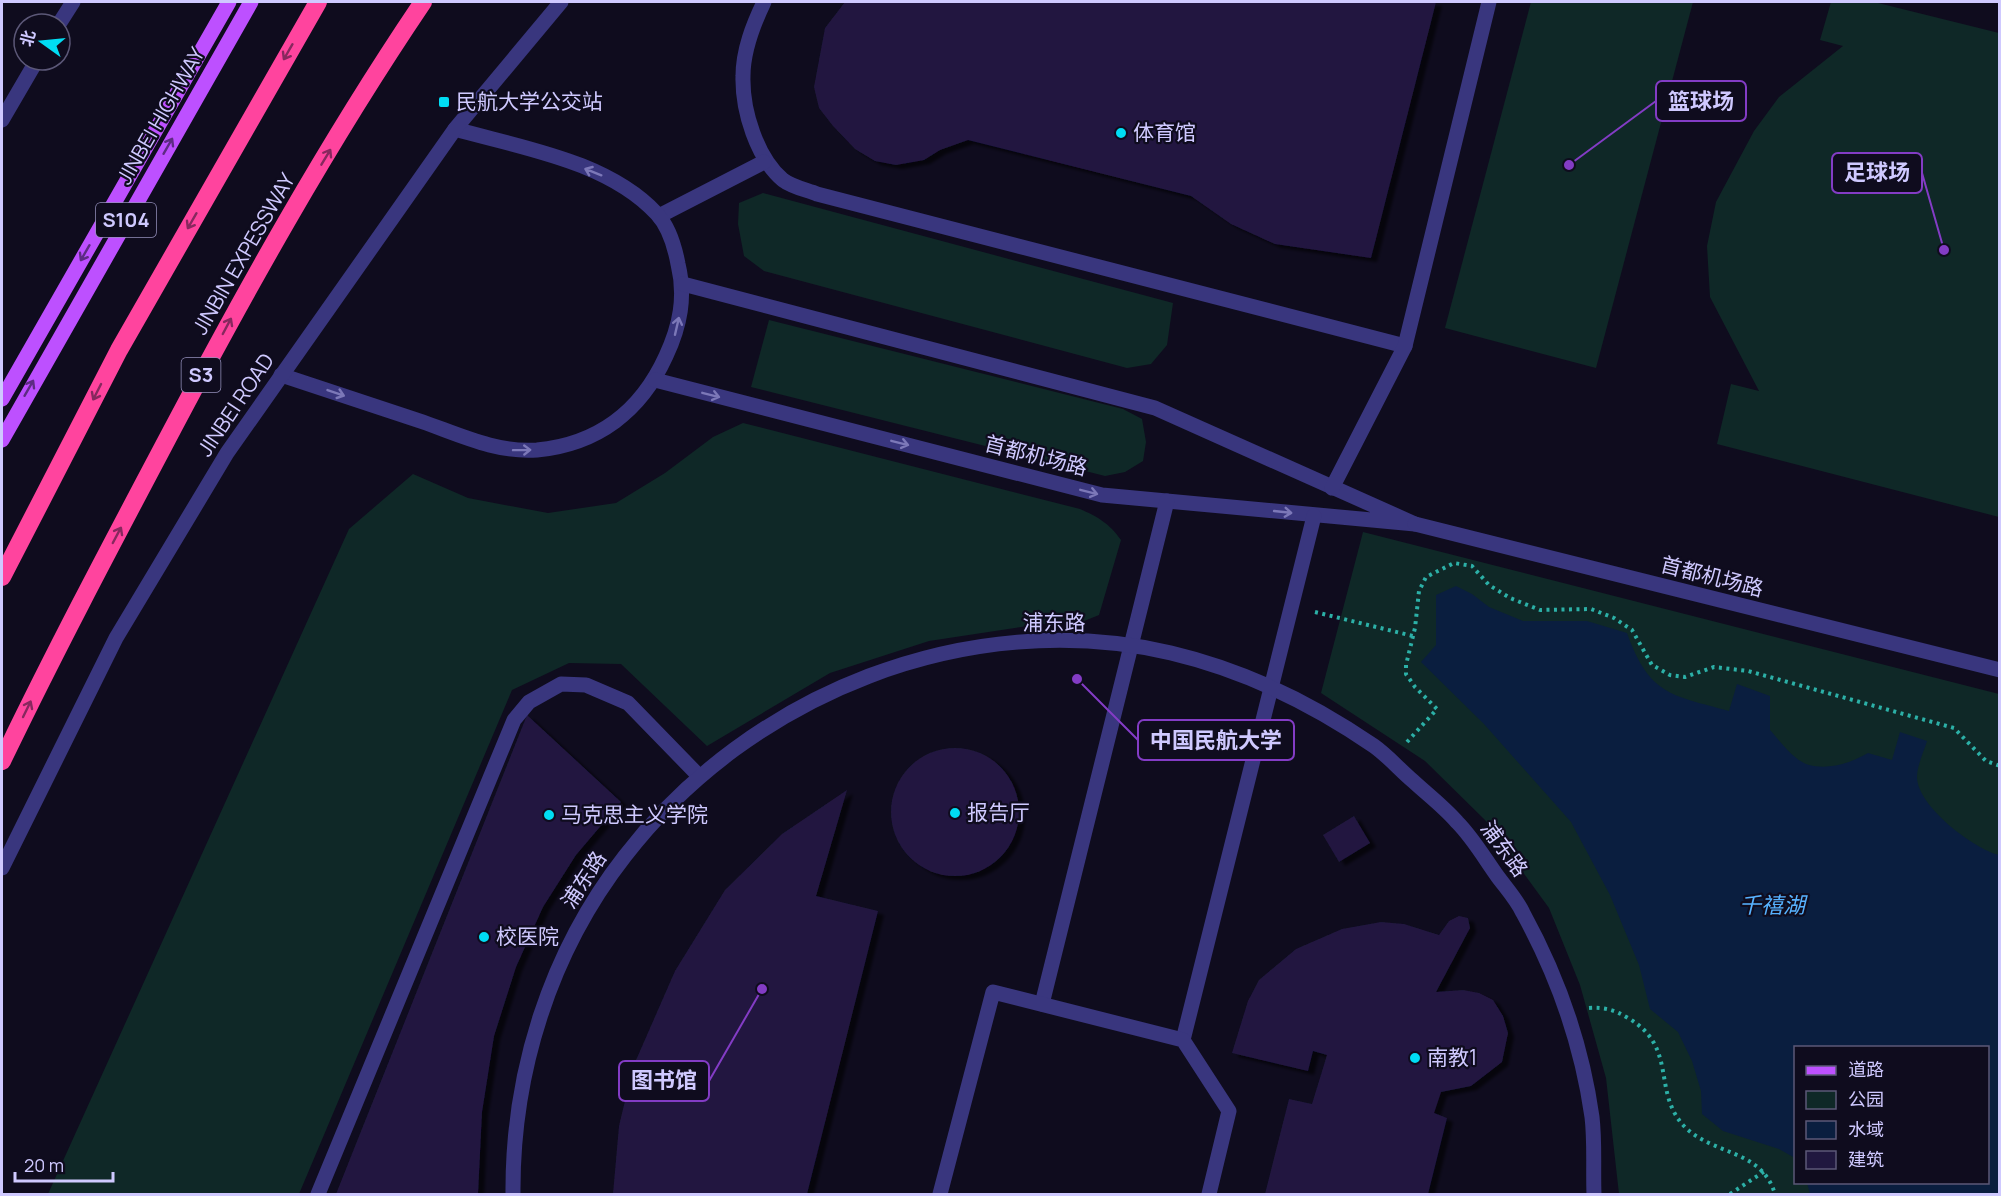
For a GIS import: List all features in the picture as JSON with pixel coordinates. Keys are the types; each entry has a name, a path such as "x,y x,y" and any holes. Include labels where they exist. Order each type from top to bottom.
{"highway":[{"path":"2,577 119,350 318,2"},
{"name":"JINBIN EXPESSWAY","path":"2,761 43,677 245,292 391,50 423,2"}],"main road":[{"name":"JINBEI HIGHWAY","path":"2,399 229,2"},
{"name":"JINBEI HIGHWAY","path":"2,440 251,2"}],"street":[{"name":"JINBEI ROAD","path":"2,868 116,638 227,453 455,129 561,2"},
{"path":"764,2 751,29 743,76 750,124 765,162 785,182 817,194 1405,346"},
{"path":"1332,488 1405,346 1489,2"},
{"path":"2,120 30,72"},
{"path":"281,375 507,450 561,446 601,431 633,409 655,380 679,328 683,284 674,247 659,216 630,190 602,176 561,160 455,129"},
{"path":"659,216 765,162"},
{"name":"首都机场路","path":"683,284 1155,408 1415,524 2000,670"},
{"name":"首都机场路","path":"655,380 1102,495 1415,524"},
{"path":"1042,1004 1167,501"},
{"path":"1183,1040 1314,516"},
{"name":"浦东路","path":"513,1194 515,1134 527,1062 537,1026 563,959 579,926 618,865 665,809 699,776 748,738 809,701 851,682 911,662 973,649 1018,643 1090,643 1131,647 1194,660 1271,687 1376,748 1458,822 1522,910 1568,1011 1592,1118 1594,1194"},
{"path":"318,1194 514,720 529,702 561,684 586,685 628,703 699,776"},
{"path":"940,1194 993,992 1183,1040 1229,1110 1209,1194"}],"path":[{"path":"1390,761 1437,709 1407,674 1406,665 1413,636 1419,591 1426,577 1454,563 1472,566 1489,585 1510,598 1540,610 1591,609 1614,618 1632,630 1652,665 1670,675 1685,677 1714,667 1748,671 1954,728 1986,761 2000,766"},
{"path":"1291,606 1413,636"},
{"path":"1568,1011 1596,1008 1614,1010 1634,1022 1654,1040 1662,1064 1669,1104 1684,1125 1709,1143 1756,1164 1765,1171 1775,1194"},
{"path":"1730,1194 1765,1171"}],"green space":[{"path":"1531,2 1693,2 1596,368 1445,328"},
{"path":"1831,2 1874,2 1999,33 1999,517 1717,444 1731,384 1759,391 1710,297 1707,246 1716,202 1754,131 1779,97 1843,46 1820,40"},
{"path":"763,193 1173,303 1167,345 1151,364 1127,368 764,271 744,256 738,224 739,203"},
{"path":"769,320 1123,409 1142,419 1146,442 1143,461 1125,472 1105,476 751,387"},
{"path":"743,423 1080,509 1092,515 1108,525 1121,540 1099,615 1079,623 1041,624 929,641 830,673 707,746 621,664 569,663 512,690 299,1194 48,1194 349,529 413,474 468,498 548,513 616,503 665,473 713,437"},
{"path":"1363,532 1999,694 1999,1194 1619,1194 1606,1078 1580,985 1549,908 1485,820 1425,761 1321,693"}],"water":[{"name":"千禧湖","path":"1456,586 1472,594 1489,607 1523,621 1587,621 1627,633 1644,669 1654,681 1677,696 1692,701 1729,711 1737,684 1770,696 1770,730 1793,755 1809,765 1824,767 1840,765 1868,753 1892,760 1900,732 1927,741 1919,763 1917,777 1919,788 1926,801 1936,813 1962,835 1999,855 1999,1194 1810,1194 1807,1184 1989,1184 1989,1046 1794,1046 1794,1157 1779,1149 1723,1131 1702,1114 1701,1091 1692,1061 1678,1032 1650,1009 1639,965 1610,895 1571,822 1484,724 1421,662 1436,645 1436,595"}],"building":[{"name":"体育馆","path":"845,2 1436,2 1371,258 1275,244 1231,224 1191,196 968,140 940,150 924,160 896,165 875,161 855,149 833,126 819,108 814,87 825,28"},
{"name":"校医院","path":"527,715 621,802 576,855 543,907 516,967 494,1036 482,1112 478,1194 336,1194"},
{"name":"报告厅","path":"955,748 979,753 1000,767 1014,788 1019,812 1014,836 1000,857 979,871 955,876 931,871 910,857 896,836 891,812 896,788 910,767 931,753"},
{"path":"847,790 816,896 878,911 807,1194 613,1194 619,1126 633,1067 675,971 725,890 782,834"},
{"path":"1354,816 1370,843 1339,862 1323,835"},
{"name":"南教1","path":"1459,916 1468,918 1470,928 1436,992 1463,990 1479,993 1493,1000 1503,1016 1508,1033 1502,1062 1471,1086 1441,1092 1434,1113 1447,1118 1428,1194 1265,1194 1289,1099 1312,1104 1327,1055 1313,1051 1308,1071 1232,1053 1248,1001 1259,980 1296,949 1342,929 1381,922 1404,924 1439,935 1449,921"}],"place":[{"name":"民航大学公交站","path":"444,102"},
{"name":"体育馆","path":"1121,133"},
{"name":"篮球场","path":"1569,165"},
{"name":"足球场","path":"1944,250"},
{"name":"中国民航大学","path":"1077,679"},
{"name":"报告厅","path":"955,813"},
{"name":"马克思主义学院","path":"549,815"},
{"name":"校医院","path":"484,937"},
{"name":"图书馆","path":"762,989"},
{"name":"南教1","path":"1415,1058"}]}
